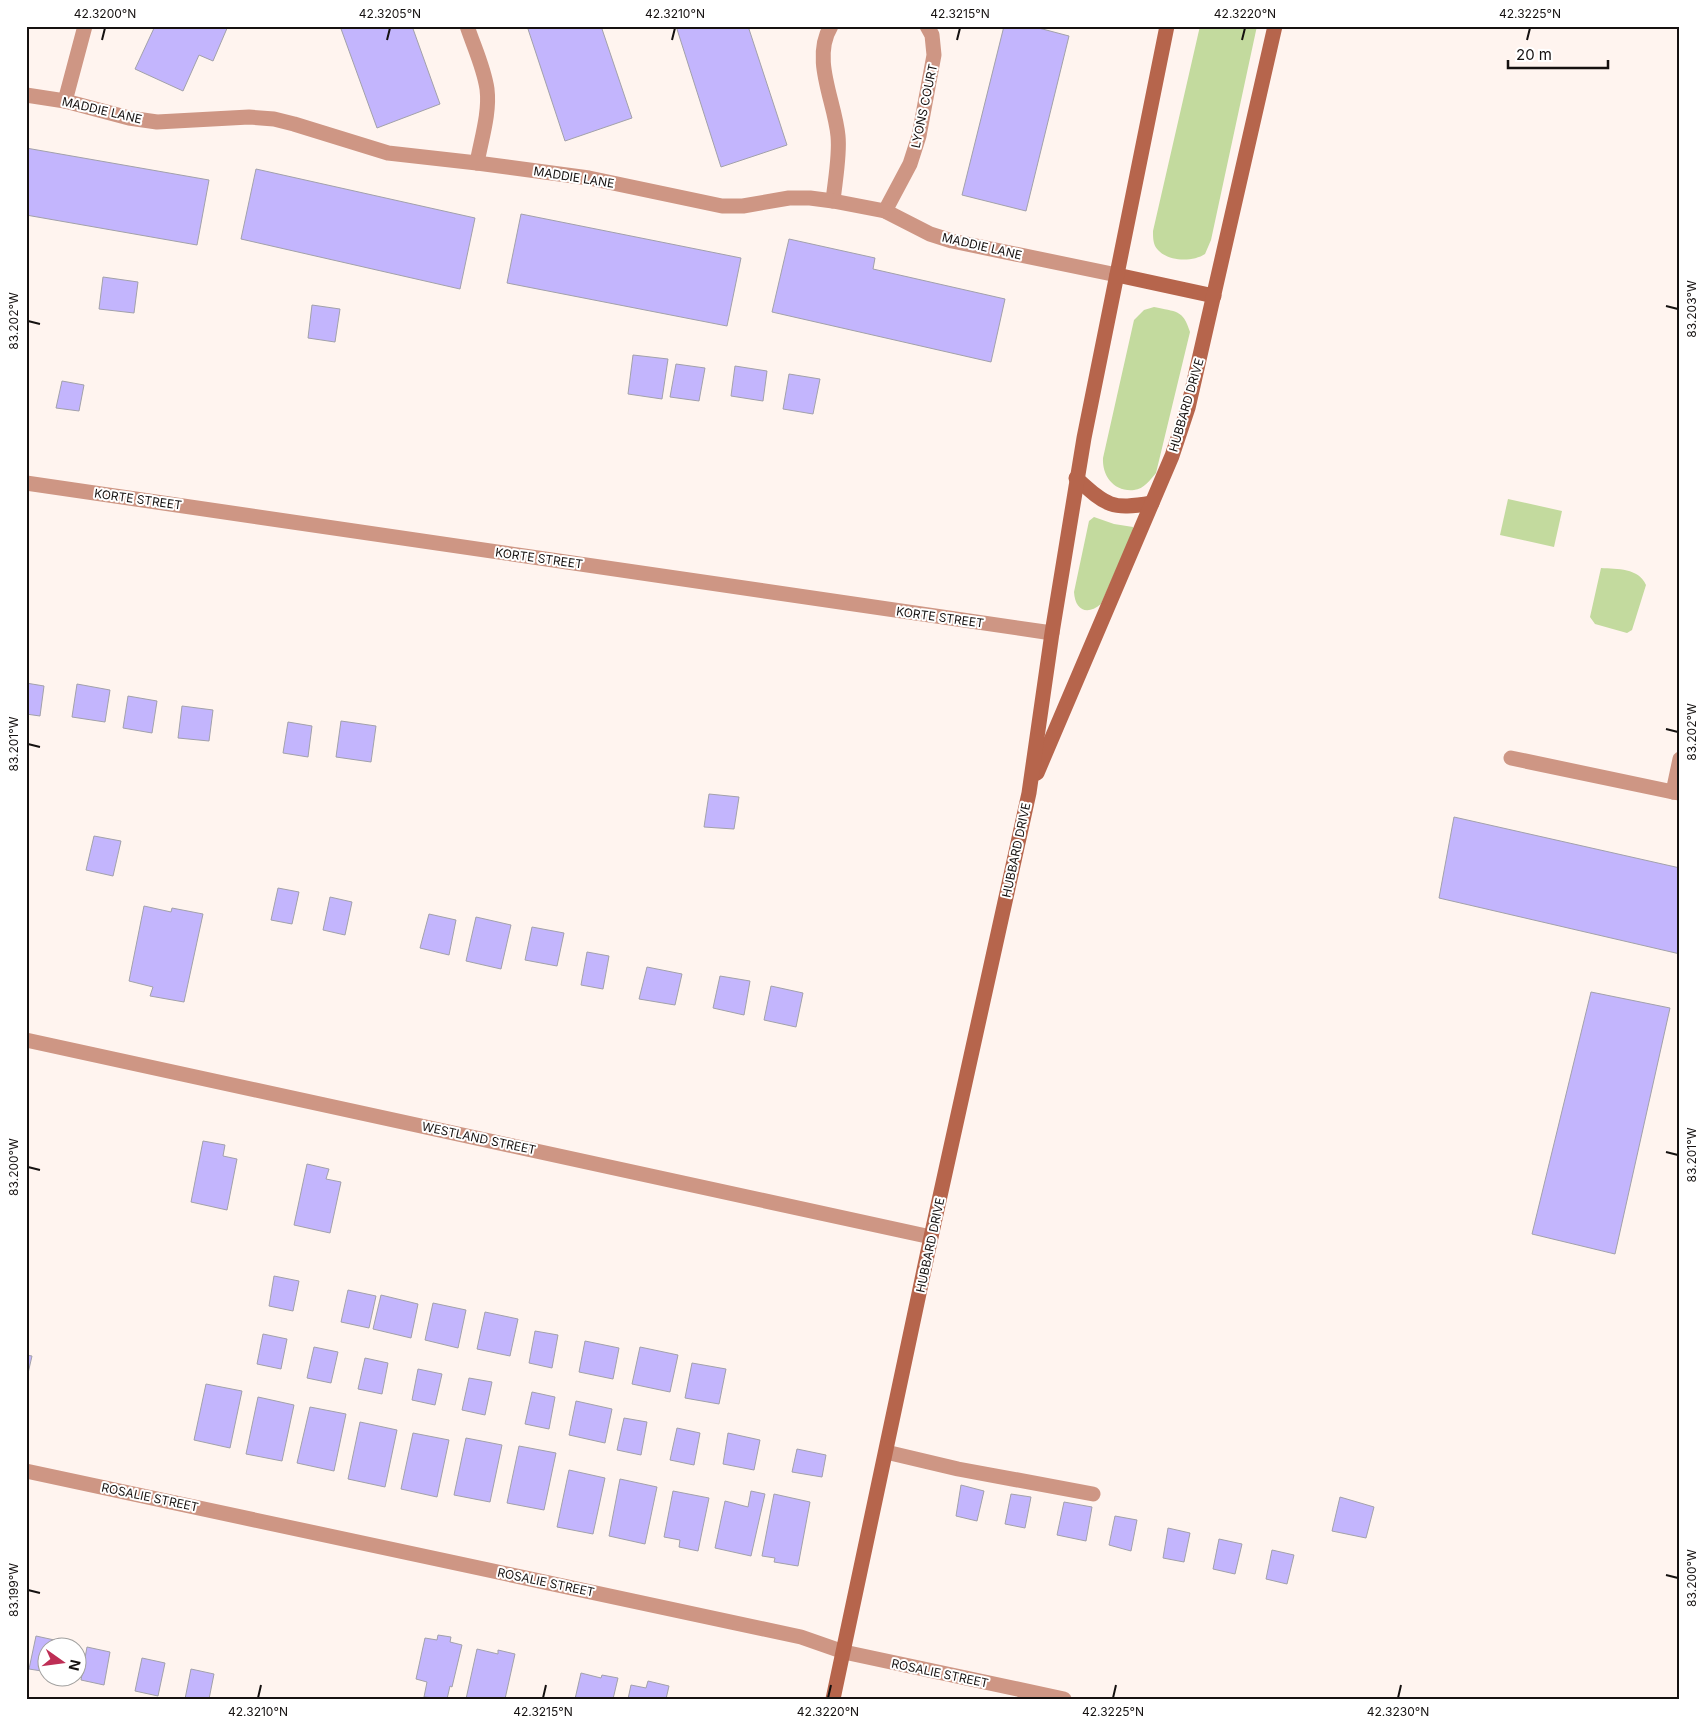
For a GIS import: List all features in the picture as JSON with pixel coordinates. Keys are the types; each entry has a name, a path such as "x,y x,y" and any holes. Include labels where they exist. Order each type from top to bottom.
{"street":[{"path":"65,101 85,26"},
{"path":"467,26 483,72 487,90 487,109 477,163"},
{"path":"831,26 824,50 824,71 836,117 839,138 833,201"},
{"name":"LYONS COURT","path":"885,211 910,164 919,136 934,55 932,35 926,26"},
{"name":"HUBBARD DRIVE","path":"833,1699 931,1237 1029,792 1076,478 1167,26"},
{"name":"HUBBARD DRIVE","path":"1029,792 1172,456 1188,408 1275,26"},
{"name":"MADDIE LANE","path":"26,96 65,101 129,118 157,122 249,117 274,119 388,154 477,163 589,178 722,206 743,206 789,198 833,201 885,211 930,234 952,241 1117,275"},
{"path":"1117,275 1214,296"},
{"path":"1076,478 1097,497 1114,506 1152,503"},
{"name":"KORTE STREET","path":"26,483 1052,633"},
{"path":"1511,758 1676,793 1680,759"},
{"name":"WESTLAND STREET","path":"26,1040 931,1237"},
{"path":"886,1452 958,1469 1092,1494"},
{"name":"ROSALIE STREET","path":"26,1471 801,1636 844,1652 1064,1699"}],"green space":[{"path":"1200,26 1257,26 1211,240 1205,254 1200,257 1181,260 1168,257 1156,248 1153,231"},
{"path":"1154,307 1173,311 1181,315 1185,319 1190,332 1156,473 1141,488 1127,490 1115,486 1107,477 1103,458 1134,320 1144,310"},
{"path":"1508,499 1562,511 1554,547 1500,535"},
{"path":"1094,517 1114,524 1133,527 1133,531 1101,604 1096,608 1087,610 1079,607 1074,592 1089,521"},
{"path":"1601,568 1633,572 1643,579 1646,585 1632,630 1627,633 1595,624 1590,617"}],"building":[{"path":"155,26 228,26 213,61 199,55 183,91 135,69"},
{"path":"340,26 412,26 440,104 377,128"},
{"path":"527,26 601,26 632,118 565,141"},
{"path":"676,26 748,26 787,145 721,167"},
{"path":"1004,26 1031,26 1069,36 1026,211 962,195"},
{"path":"26,148 209,180 197,245 26,215"},
{"path":"256,169 475,218 460,289 241,239"},
{"path":"521,214 741,258 727,326 507,283"},
{"path":"789,239 875,258 873,269 1005,299 991,362 772,312"},
{"path":"103,277 138,282 134,313 99,309"},
{"path":"312,305 340,309 335,342 308,338"},
{"path":"633,355 668,359 662,399 628,394"},
{"path":"676,364 705,368 699,401 670,397"},
{"path":"735,366 767,371 763,401 731,396"},
{"path":"789,374 820,379 813,414 783,409"},
{"path":"62,381 84,385 79,411 56,408"},
{"path":"26,683 44,686 40,716 26,714"},
{"path":"77,684 110,690 105,722 72,717"},
{"path":"128,696 157,701 152,733 123,728"},
{"path":"182,706 213,710 209,741 178,738"},
{"path":"341,721 376,726 371,762 336,757"},
{"path":"288,722 312,726 308,757 283,753"},
{"path":"709,794 739,797 734,829 704,827"},
{"path":"1454,817 1680,868 1680,954 1439,898"},
{"path":"94,836 121,841 113,876 86,870"},
{"path":"278,888 299,892 292,924 271,920"},
{"path":"330,897 352,902 345,935 323,930"},
{"path":"144,906 171,912 172,908 203,914 184,1002 150,996 153,987 129,981"},
{"path":"429,914 456,920 449,955 420,948"},
{"path":"476,917 511,925 501,969 466,961"},
{"path":"532,927 564,933 557,966 525,960"},
{"path":"587,952 609,956 603,989 581,985"},
{"path":"647,967 682,974 675,1005 639,999"},
{"path":"720,976 750,981 744,1015 713,1008"},
{"path":"771,986 803,993 796,1027 764,1020"},
{"path":"1591,992 1670,1008 1615,1254 1532,1234"},
{"path":"203,1141 225,1145 223,1156 237,1159 227,1210 191,1202"},
{"path":"307,1164 329,1169 326,1179 341,1182 330,1233 294,1225"},
{"path":"274,1276 299,1281 293,1311 269,1306"},
{"path":"348,1290 376,1296 369,1328 341,1322"},
{"path":"381,1295 418,1304 411,1338 373,1329"},
{"path":"433,1303 466,1310 458,1348 425,1340"},
{"path":"485,1312 518,1319 510,1356 477,1349"},
{"path":"535,1331 558,1335 552,1368 529,1363"},
{"path":"263,1334 287,1339 281,1369 257,1364"},
{"path":"585,1341 619,1348 613,1379 579,1372"},
{"path":"314,1347 338,1352 331,1383 307,1378"},
{"path":"640,1347 678,1355 670,1392 632,1384"},
{"path":"26,1355 32,1356 26,1382"},
{"path":"365,1358 388,1363 382,1394 358,1389"},
{"path":"692,1363 726,1369 719,1404 685,1398"},
{"path":"418,1369 442,1374 435,1405 412,1400"},
{"path":"469,1378 492,1382 485,1415 462,1410"},
{"path":"206,1384 242,1391 230,1448 194,1440"},
{"path":"532,1392 555,1397 549,1429 525,1424"},
{"path":"258,1397 294,1405 282,1461 246,1454"},
{"path":"576,1401 612,1409 605,1443 569,1435"},
{"path":"310,1407 346,1414 334,1471 297,1463"},
{"path":"624,1418 647,1422 641,1455 617,1450"},
{"path":"360,1422 397,1430 385,1487 348,1479"},
{"path":"677,1428 700,1433 694,1465 670,1460"},
{"path":"413,1433 449,1440 437,1497 401,1489"},
{"path":"728,1433 760,1440 754,1470 723,1464"},
{"path":"466,1438 502,1445 490,1502 454,1495"},
{"path":"519,1446 556,1453 544,1510 507,1503"},
{"path":"797,1449 826,1455 822,1477 792,1472"},
{"path":"569,1470 605,1478 593,1534 557,1527"},
{"path":"620,1479 657,1487 645,1544 609,1536"},
{"path":"961,1485 984,1491 977,1521 956,1516"},
{"path":"673,1491 709,1498 698,1551 679,1547 680,1540 664,1537"},
{"path":"751,1491 765,1494 751,1556 715,1548 725,1501 748,1507"},
{"path":"774,1494 810,1502 798,1566 774,1562 775,1558 762,1556"},
{"path":"1011,1494 1031,1497 1025,1528 1005,1524"},
{"path":"1340,1497 1374,1507 1366,1538 1332,1531"},
{"path":"1064,1502 1092,1507 1086,1541 1057,1535"},
{"path":"1115,1516 1137,1520 1131,1551 1109,1545"},
{"path":"1168,1528 1190,1533 1184,1562 1163,1558"},
{"path":"1219,1539 1242,1544 1235,1574 1213,1569"},
{"path":"1272,1550 1294,1555 1287,1584 1266,1579"},
{"path":"438,1635 451,1637 450,1642 462,1645 452,1687 450,1686 447,1699 424,1697 427,1682 416,1679 425,1638 437,1640"},
{"path":"36,1636 45,1638 38,1638 38,1670 29,1669"},
{"path":"88,1647 110,1652 104,1685 88,1682"},
{"path":"477,1649 498,1654 498,1650 515,1654 505,1699 466,1699"},
{"path":"142,1658 165,1663 158,1696 135,1691"},
{"path":"191,1669 214,1674 209,1699 185,1699"},
{"path":"581,1673 601,1678 602,1675 618,1678 613,1699 575,1699"},
{"path":"648,1681 669,1686 666,1699 628,1699 631,1685 646,1688"}]}
